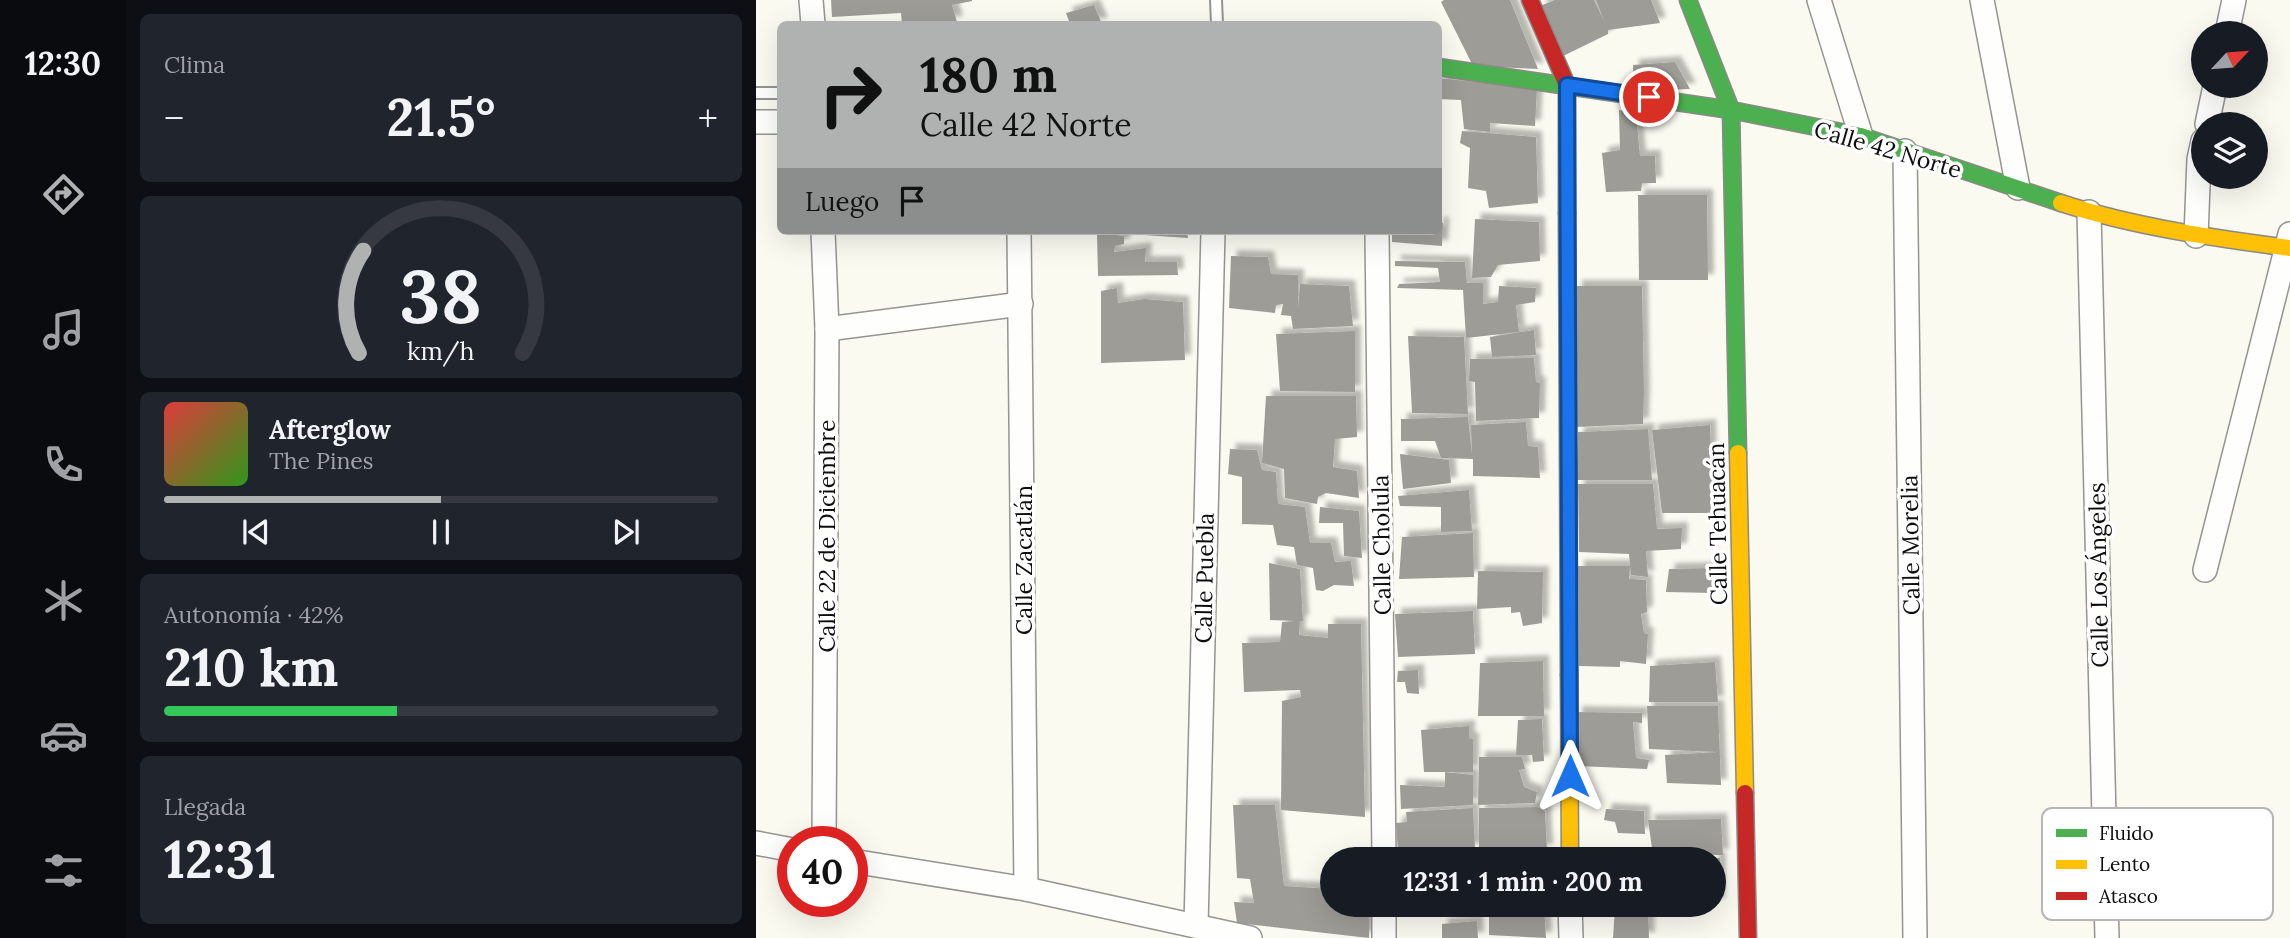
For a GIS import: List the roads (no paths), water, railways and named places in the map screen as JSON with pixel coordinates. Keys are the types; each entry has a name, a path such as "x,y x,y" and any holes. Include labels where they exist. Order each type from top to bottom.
{"street":[{"path":"811,0 813,21"},
{"path":"1530,0 1567,85 1570,847"},
{"path":"1688,0 1731,110"},
{"path":"1819,0 1861,136"},
{"path":"1982,0 2018,188"},
{"path":"2230,21 2234,0"},
{"name":"Calle 42 Norte","path":"1442,68 1731,110 1861,136 2090,212 2196,236 2289,243"},
{"name":"Calle Tehuacán","path":"1731,110 1748,938"},
{"path":"756,122 777,122"},
{"name":"Calle Morelia","path":"1905,151 1915,938"},
{"path":"2196,236 2198,189"},
{"name":"Calle Los Ángeles","path":"2090,212 2104,808"},
{"name":"Calle 22 de Diciembre","path":"823,235 827,329 824,826"},
{"name":"Calle Zacatlán","path":"1019,235 1026,889"},
{"name":"Calle Puebla","path":"1202,931 1213,235"},
{"name":"Calle Cholula","path":"1377,235 1384,847"},
{"path":"2205,570 2289,243"},
{"path":"827,329 1021,304"},
{"path":"756,843 777,847"},
{"path":"868,864 1026,889 1202,931 1250,938"},
{"path":"1384,917 1384,938"},
{"path":"1570,917 1570,938"},
{"name":"Calle Los Ángeles","path":"2107,920 2107,938"}],"lane":[{"path":"1216,0 1217,21"},
{"path":"756,93 777,93"}]}
